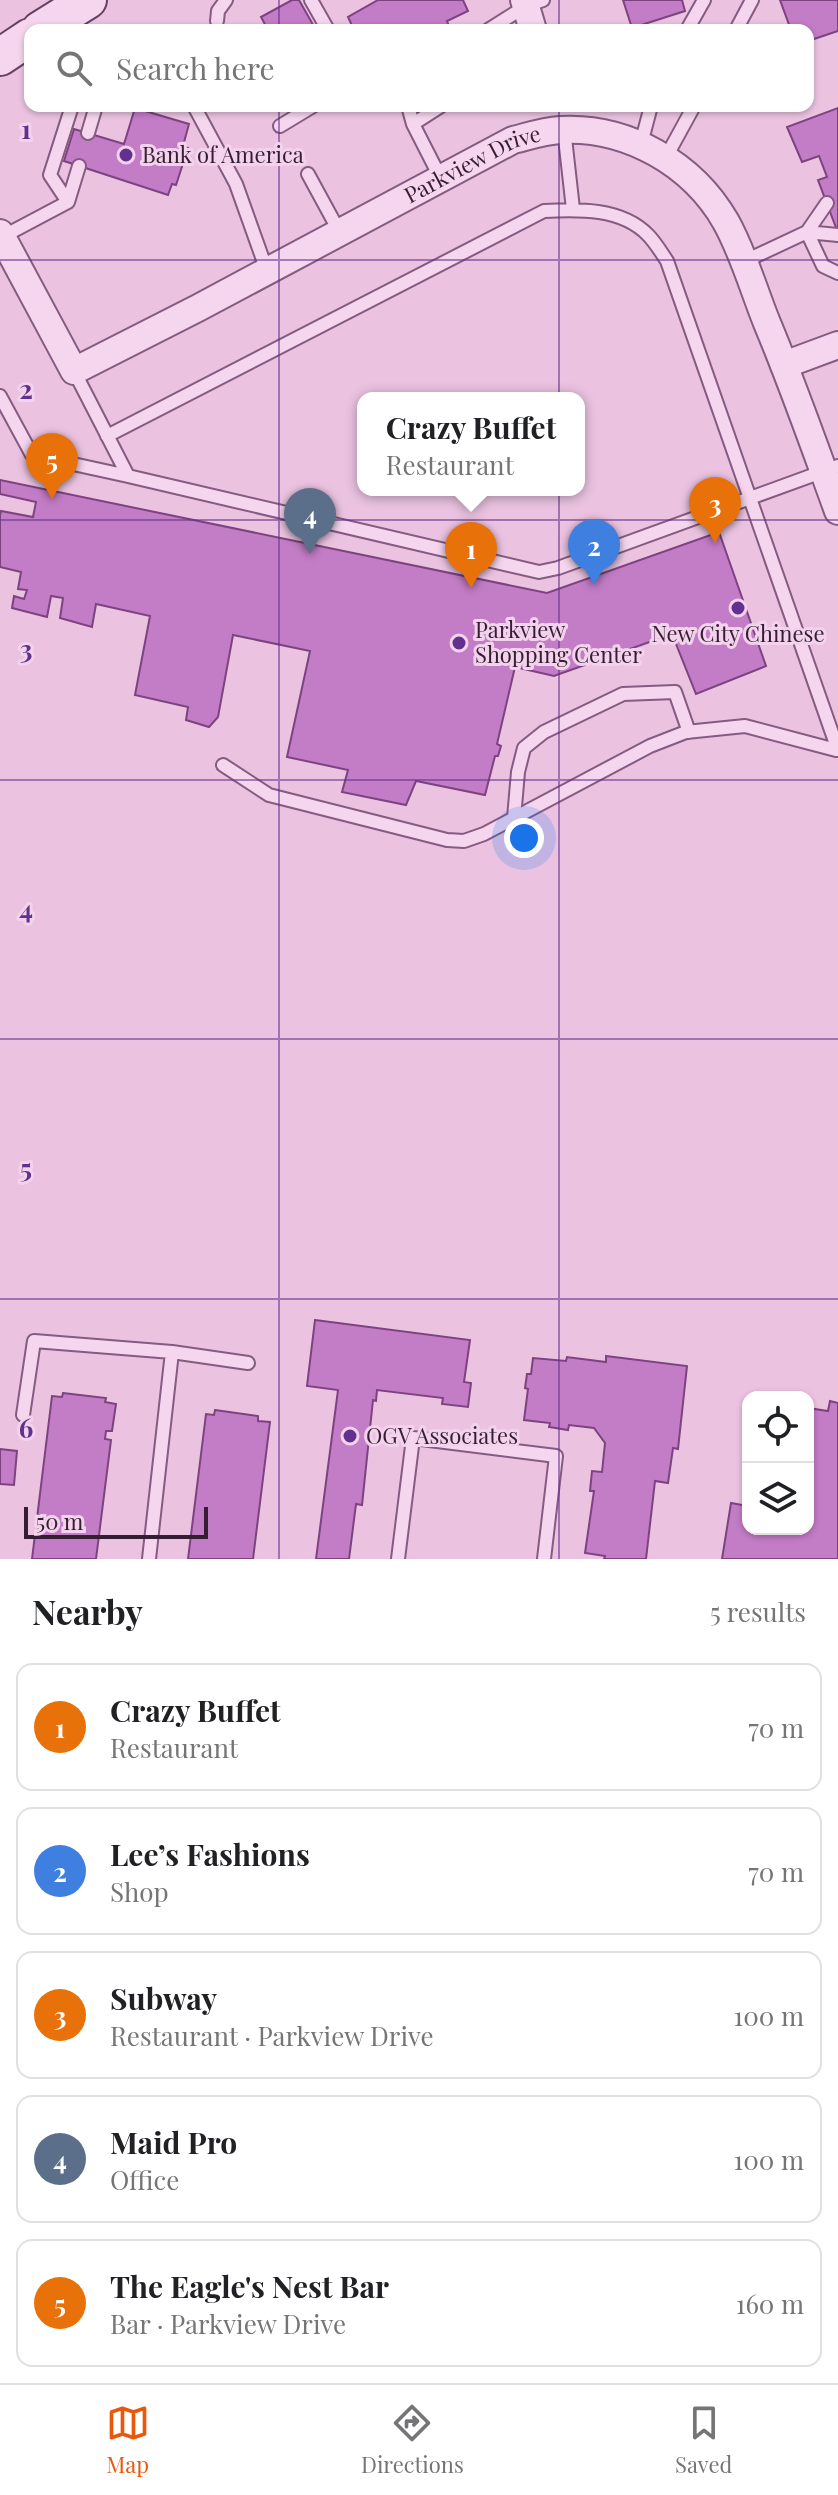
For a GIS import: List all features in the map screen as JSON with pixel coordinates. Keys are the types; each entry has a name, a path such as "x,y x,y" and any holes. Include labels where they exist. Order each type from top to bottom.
{"main road":[{"path":"50,24 88,0"},
{"path":"0,57 24,41"}],"street":[{"name":"Parkview Drive","path":"74,371 440,177 513,140 545,131 560,118 641,144 675,164 705,191 727,223 784,365 831,469 838,511"},
{"path":"1,235 74,371"},
{"path":"784,365 838,345"}],"lane":[{"path":"217,21 218,11 226,0"},
{"path":"311,0 325,24"},
{"path":"690,24 704,0"},
{"path":"739,24 752,0"},
{"path":"500,24 531,9"},
{"path":"68,202 50,175 70,112"},
{"path":"88,133 94,112"},
{"path":"197,112 236,184 267,271"},
{"path":"280,126 303,112"},
{"path":"410,112 440,177"},
{"path":"413,124 432,112"},
{"path":"641,144 649,112"},
{"path":"665,159 691,112"},
{"path":"560,118 573,209"},
{"path":"1,235 68,202 79,166"},
{"path":"308,174 339,231"},
{"path":"743,262 807,232 827,203"},
{"path":"107,436 544,211 573,209 614,214 647,233 667,261 837,750"},
{"path":"807,232 838,235"},
{"path":"807,232 823,266 838,273"},
{"path":"74,371 128,476"},
{"path":"0,396 32,455 539,572 558,568 831,469"},
{"path":"514,818 518,772 524,748 544,732 623,694 675,692 689,732"},
{"path":"223,765 269,795 447,840 464,841 484,834 650,746 689,732 745,726 837,750"},
{"path":"23,1415 34,1341 172,1352 248,1363"},
{"path":"149,1559 172,1352"},
{"path":"398,1559 413,1438 556,1456 544,1559"}],"building":[{"path":"292,0 299,0 313,24 265,24 261,17"},
{"path":"378,0 463,0 468,11 447,21 448,24 351,24 348,17"},
{"path":"623,0 682,0 685,11 644,24 631,24"},
{"path":"780,0 838,0 838,31 814,39 814,24 789,24"},
{"path":"838,108 838,233 818,180 827,177 819,156 802,162 787,127"},
{"name":"Bank of America","path":"134,112 148,112 189,124 183,146 188,148 176,185 172,184 168,195 64,161 74,129 124,144"},
{"name":"Parkview Shopping Center","path":"0,480 547,593 719,532 766,666 696,694 672,634 554,676 515,667 497,744 501,746 498,756 495,756 485,795 416,781 406,805 342,792 348,770 287,757 310,651 233,635 218,717 209,727 186,720 188,707 135,695 150,616 96,604 92,627 60,618 63,598 51,596 47,617 12,608 14,596 24,599 27,590 18,589 21,572 0,567 0,515 1,511 33,517 36,502 0,494"},
{"name":"OGV Associates","path":"315,1320 470,1340 464,1382 471,1383 468,1407 442,1404 443,1398 377,1390 376,1401 373,1400 362,1505 356,1504 349,1559 316,1559 338,1390 307,1386"},
{"path":"606,1356 687,1366 678,1449 673,1448 668,1483 655,1481 646,1559 604,1559 605,1556 585,1553 594,1491 590,1491 592,1471 602,1472 605,1443 594,1428 569,1425 568,1430 549,1427 550,1423 524,1420 527,1374 531,1374 533,1358 566,1361 567,1357 606,1362"},
{"path":"63,1393 106,1398 105,1402 116,1404 112,1431 106,1431 105,1439 111,1440 96,1559 32,1559 52,1396 62,1397"},
{"path":"830,1401 838,1403 838,1559 722,1559 731,1503 742,1505 742,1535 814,1535 814,1409 828,1411"},
{"path":"215,1410 258,1416 258,1421 270,1422 253,1559 188,1559 206,1414 214,1415"},
{"path":"0,1449 17,1451 14,1485 0,1484"}],"place":[{"name":"Bank of America","path":"126,155"},
{"name":"The Eagle's Nest Bar","path":"52,499"},
{"name":"Subway","path":"715,543"},
{"name":"Maid Pro","path":"310,554"},
{"name":"Lee’s Fashions","path":"594,585"},
{"name":"Crazy Buffet","path":"471,588"},
{"name":"New City Chinese","path":"738,608"},
{"name":"Parkview Shopping Center","path":"459,643"},
{"name":"OGV Associates","path":"350,1436"}]}
